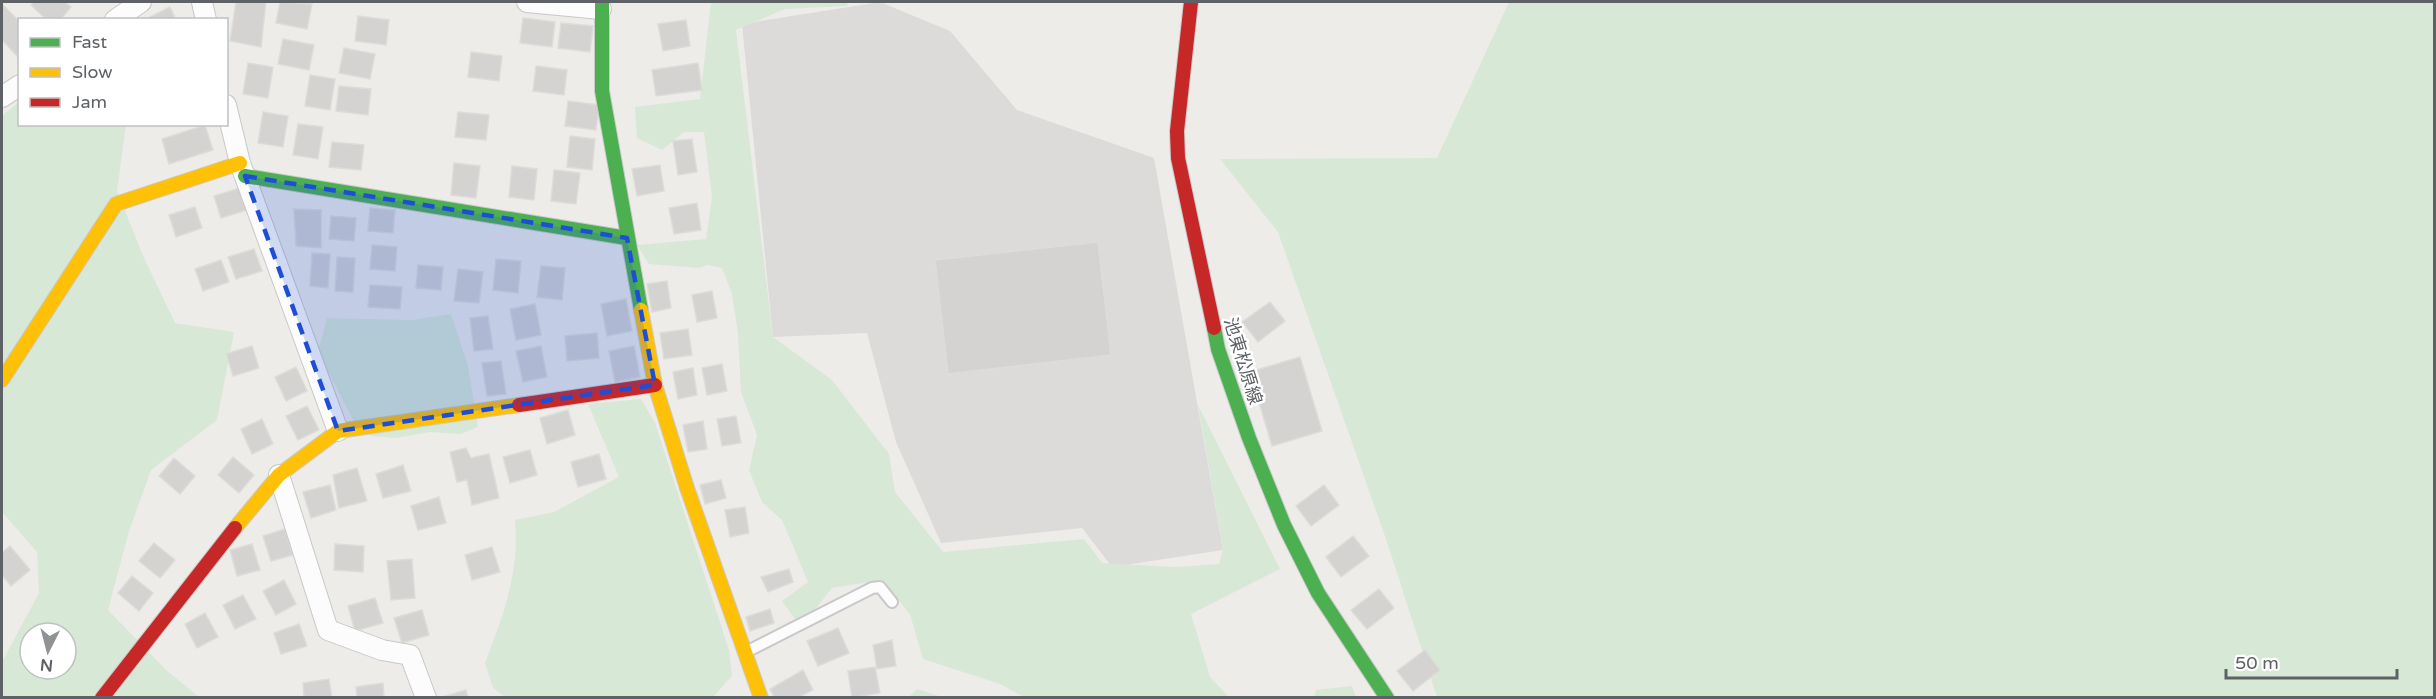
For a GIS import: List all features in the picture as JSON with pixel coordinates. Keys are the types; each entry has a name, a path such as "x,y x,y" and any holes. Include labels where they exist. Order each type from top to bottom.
{"street":[{"path":"118,18 141,2"},
{"path":"202,2 206,18"},
{"path":"527,2 602,5 602,91 655,385 687,488 761,698"},
{"name":"池東松原線","path":"1191,2 1177,131 1178,158 1218,349 1249,438 1284,525 1318,593 1387,698"},
{"path":"2,97 18,86"},
{"path":"228,113 243,170 338,431"},
{"path":"2,380 116,204 243,170 627,238"},
{"path":"102,698 199,572 279,475 338,431 655,385"},
{"path":"279,475 328,630 382,650 410,655 426,698"}],"lane":[{"path":"745,652 872,588 880,587 892,602"}],"highlighted area":[{"path":"245,176 627,238 655,385 338,431"}],"shaded area":[{"path":"880,2 950,31 1017,110 1154,158 1223,550 1112,567 1082,528 941,543 896,442 867,333 773,337 742,24"}],"green space":[{"path":"711,2 848,2 847,6 785,9 736,30 773,337 832,380 889,454 895,492 943,552 1084,539 1102,563 1175,567 1219,564 1223,549 1198,405 1280,569 1191,614 1210,677 1229,697 1024,697 1000,684 923,659 910,614 882,580 832,588 801,627 782,601 808,582 782,520 762,502 749,470 757,435 741,392 738,334 732,294 722,268 708,265 699,268 649,264 637,245 706,239 712,197 704,132 684,132 662,150 637,138 635,107 700,99"},
{"path":"1509,2 2434,2 2434,697 1437,697 1387,542 1278,232 1220,159 1437,158"},
{"path":"18,103 18,126 126,126 117,191 144,258 175,323 234,332 217,420 151,470 129,531 108,610 166,670 199,697 2,697 2,662 18,632 18,681 78,681 78,621 24,621 39,593 37,552 2,512 2,116"},
{"path":"451,314 468,366 478,427 461,434 430,432 396,438 372,436 357,427 318,352 327,318 412,320"},
{"path":"641,399 655,423 729,650 732,676 713,697 505,697 493,688 485,663 509,593 515,557 515,520 554,512 619,477 588,404"},
{"path":"1352,686 1356,697 1314,697 1316,690"},
{"path":"917,689 942,697 909,697"}],"building":[{"path":"34,2 65,2 71,7 62,18 45,18 31,5"},
{"path":"236,2 266,2 261,47 230,41"},
{"path":"280,2 312,4 307,29 276,23"},
{"path":"2,4 18,20 18,57 2,40"},
{"path":"170,7 175,18 148,18"},
{"path":"358,16 389,20 386,45 355,41"},
{"path":"523,18 555,22 552,47 520,43"},
{"path":"686,20 690,46 663,51 658,24"},
{"path":"561,23 593,26 590,52 558,48"},
{"path":"283,39 314,45 309,70 278,64"},
{"path":"344,48 375,54 370,79 339,73"},
{"path":"471,52 502,56 499,81 468,77"},
{"path":"248,63 273,67 268,98 243,94"},
{"path":"698,63 702,90 656,96 652,70"},
{"path":"536,66 567,70 564,95 533,91"},
{"path":"310,75 335,79 330,110 305,106"},
{"path":"339,86 371,89 368,115 336,111"},
{"path":"568,101 599,105 596,130 565,126"},
{"path":"263,112 288,116 283,147 258,143"},
{"path":"458,112 489,115 486,140 455,137"},
{"path":"298,124 323,127 318,159 293,155"},
{"path":"205,126 213,150 169,164 162,139"},
{"path":"570,136 595,139 592,170 567,167"},
{"path":"692,139 697,172 678,175 673,141"},
{"path":"332,142 364,145 361,170 329,167"},
{"path":"454,163 480,166 476,198 451,195"},
{"path":"660,165 664,191 637,196 632,169"},
{"path":"512,166 537,169 534,200 509,197"},
{"path":"554,170 580,173 576,204 551,201"},
{"path":"240,188 247,210 221,218 214,196"},
{"path":"697,203 701,230 674,234 669,208"},
{"path":"195,207 202,228 176,237 169,215"},
{"path":"370,208 395,210 393,233 368,231"},
{"path":"294,209 321,210 321,248 296,246"},
{"path":"331,216 356,218 354,241 329,239"},
{"path":"1098,242 1111,355 948,374 935,260"},
{"path":"372,245 397,247 395,271 370,269"},
{"path":"254,249 262,271 236,279 228,257"},
{"path":"312,253 330,254 328,288 310,286"},
{"path":"337,257 355,258 353,292 335,291"},
{"path":"496,259 521,261 518,293 493,290"},
{"path":"221,260 229,282 203,291 195,269"},
{"path":"418,265 443,267 441,290 416,288"},
{"path":"541,266 565,268 562,300 537,297"},
{"path":"458,269 483,272 479,303 454,301"},
{"path":"667,281 671,308 652,312 647,284"},
{"path":"370,285 402,287 400,309 368,307"},
{"path":"712,291 717,318 697,322 692,295"},
{"path":"626,299 632,331 607,336 601,304"},
{"path":"1270,302 1285,321 1258,342 1242,322"},
{"path":"535,304 541,335 516,340 510,309"},
{"path":"488,316 493,349 474,351 470,318"},
{"path":"688,329 692,355 664,359 660,333"},
{"path":"597,333 599,358 567,361 565,336"},
{"path":"252,346 259,368 233,376 226,354"},
{"path":"541,346 547,377 523,382 516,351"},
{"path":"634,346 640,377 615,382 609,351"},
{"path":"1300,357 1322,431 1272,446 1250,372"},
{"path":"501,361 506,394 487,396 482,363"},
{"path":"722,364 727,391 707,395 702,368"},
{"path":"296,367 307,391 286,401 275,377"},
{"path":"693,368 697,395 678,399 673,372"},
{"path":"307,406 319,430 298,440 286,416"},
{"path":"568,410 575,435 547,444 540,418"},
{"path":"736,416 741,443 722,446 717,419"},
{"path":"262,419 273,444 252,454 241,429"},
{"path":"703,421 707,449 688,452 683,425"},
{"path":"466,448 471,458 489,454 499,498 472,505 467,480 457,482 450,452"},
{"path":"530,450 537,475 510,483 503,457"},
{"path":"599,454 606,479 578,487 571,462"},
{"path":"233,457 254,475 239,493 218,475"},
{"path":"174,458 195,476 180,494 159,476"},
{"path":"403,465 411,491 383,498 376,474"},
{"path":"357,468 367,501 339,508 333,475"},
{"path":"721,480 726,498 705,504 700,485"},
{"path":"330,485 336,510 311,518 303,492"},
{"path":"1324,485 1339,505 1311,526 1296,506"},
{"path":"439,497 446,523 418,530 411,506"},
{"path":"745,507 749,533 730,537 725,510"},
{"path":"285,529 293,555 271,561 263,536"},
{"path":"1353,536 1369,556 1341,577 1326,557"},
{"path":"154,543 175,560 160,578 139,561"},
{"path":"252,544 260,570 237,576 230,550"},
{"path":"335,544 364,546 363,572 334,570"},
{"path":"10,546 30,570 11,586 2,575 2,553"},
{"path":"492,547 500,572 472,580 465,555"},
{"path":"412,559 415,598 391,600 387,561"},
{"path":"789,569 793,582 768,592 761,577"},
{"path":"132,576 153,593 139,611 118,593"},
{"path":"284,580 296,604 276,615 263,591"},
{"path":"1379,589 1394,608 1367,629 1351,610"},
{"path":"243,595 256,619 235,629 223,605"},
{"path":"375,598 383,623 355,631 348,606"},
{"path":"770,609 774,623 750,631 746,617"},
{"path":"422,610 429,635 402,643 394,618"},
{"path":"205,613 218,637 197,648 185,624"},
{"path":"299,624 307,646 281,654 274,633"},
{"path":"838,628 849,653 818,666 807,641"},
{"path":"892,640 896,666 877,669 873,645"},
{"path":"1425,650 1440,670 1413,691 1397,671"},
{"path":"875,667 880,693 852,698 848,671"},
{"path":"803,670 813,690 797,698 775,698 770,689"},
{"path":"329,679 332,698 304,698 303,683"},
{"path":"383,683 384,698 357,698 356,687"},
{"path":"466,690 468,698 439,698"}],"traffic: fast":[{"path":"602,2 602,91 641,310"},
{"path":"245,176 627,238"},
{"path":"1214,328 1218,349 1249,438 1284,525 1318,593 1387,698"}],"traffic: slow":[{"path":"2,380 116,204 240,163"},
{"path":"641,310 655,385 687,488 761,698"},
{"path":"235,528 279,475 338,431 519,405"}],"traffic: jam":[{"path":"1191,2 1177,131 1178,158 1214,328"},
{"path":"519,405 655,385"},
{"path":"102,698 235,528"}]}
